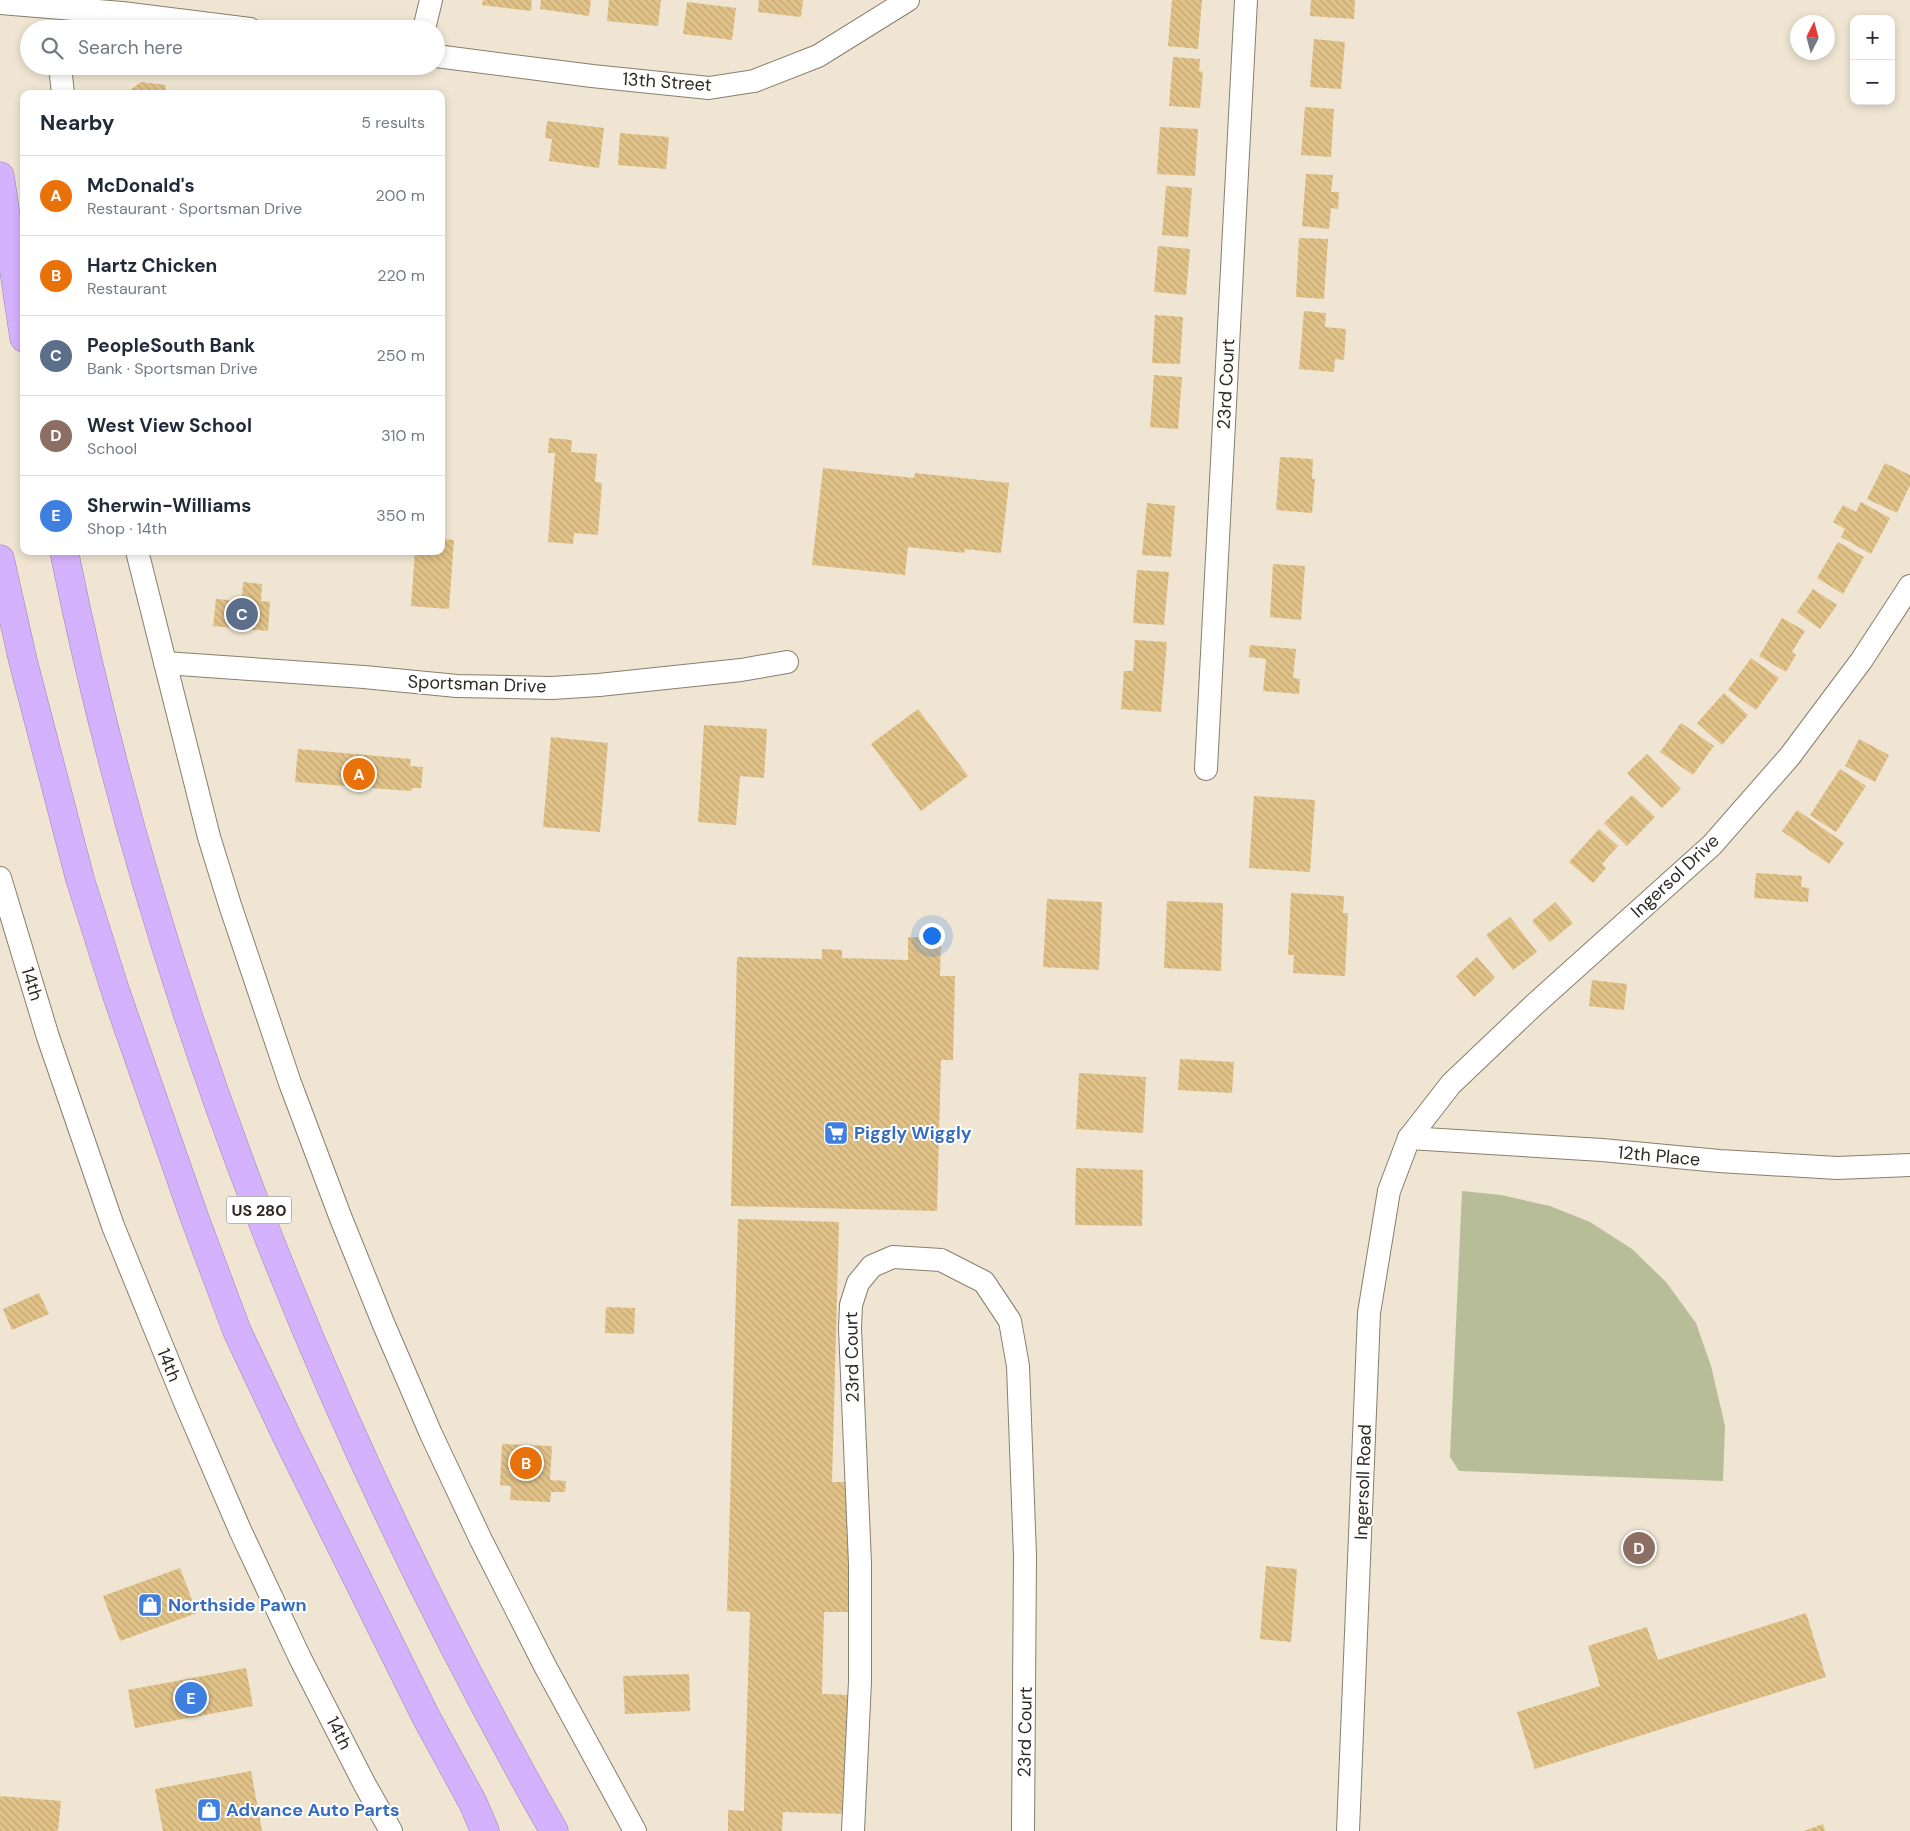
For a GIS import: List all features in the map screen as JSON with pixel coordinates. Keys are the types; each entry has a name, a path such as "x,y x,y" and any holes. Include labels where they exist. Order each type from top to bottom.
{"highway":[{"path":"0,176 20,311"},
{"name":"US 280","path":"65,555 98,704 134,842 176,978 222,1113 273,1246 327,1378 385,1508 456,1652 554,1831"},
{"path":"0,559 22,656 80,879 119,1003 194,1219 233,1321 291,1446 422,1708 486,1831"}],"street":[{"path":"426,20 431,0"},
{"name":"13th Street","path":"445,57 582,75 709,88 754,82 818,56 908,0"},
{"name":"23rd Court","path":"1206,769 1246,0"},
{"path":"0,4 54,13 122,13 178,20"},
{"path":"61,75 63,90"},
{"path":"138,555 210,837 230,904 290,1083 344,1225 431,1434 481,1540 545,1666 636,1831"},
{"name":"Ingersol Drive","path":"1409,1138 1451,1084 1534,1005 1712,845 1790,756 1861,661 1910,586"},
{"name":"Sportsman Drive","path":"165,663 364,677 457,686 552,688 741,670 787,662"},
{"name":"14th","path":"0,878 48,1037 113,1226 184,1400 240,1530 300,1658 365,1785 391,1831"},
{"name":"12th Place","path":"1409,1138 1827,1167 1910,1166"},
{"name":"Ingersoll Road","path":"1348,1831 1370,1313 1389,1191 1409,1138"},
{"name":"23rd Court","path":"853,1831 860,1681 860,1564 850,1328 851,1305 858,1283 872,1266 893,1257 941,1260 984,1282 1010,1321 1018,1366 1025,1547 1024,1831"}],"green space":[{"path":"1462,1191 1501,1195 1550,1206 1590,1222 1632,1249 1666,1282 1696,1323 1711,1366 1725,1426 1723,1481 1459,1471 1450,1457"}],"building":[{"path":"483,0 532,0 531,11 482,5"},
{"path":"541,0 591,0 589,16 540,9"},
{"path":"609,0 661,0 658,26 607,21"},
{"path":"759,0 803,0 801,17 758,12"},
{"path":"1172,0 1202,0 1198,49 1168,46"},
{"path":"1311,0 1355,0 1354,19 1310,16"},
{"path":"687,2 736,8 732,40 683,34"},
{"path":"1314,39 1345,42 1341,89 1310,87"},
{"path":"1173,57 1200,59 1199,71 1203,72 1200,108 1169,106"},
{"path":"141,82 166,85 165,90 130,90"},
{"path":"1305,107 1334,109 1331,157 1301,155"},
{"path":"547,121 604,128 599,168 549,161 552,139 545,138"},
{"path":"1160,127 1198,129 1195,176 1157,174"},
{"path":"620,133 669,137 666,169 618,165"},
{"path":"1306,174 1333,175 1331,192 1339,192 1338,209 1331,208 1329,229 1302,226"},
{"path":"1166,186 1192,188 1188,237 1162,235"},
{"path":"1299,238 1328,239 1324,299 1296,297"},
{"path":"1158,246 1190,249 1186,295 1154,292"},
{"path":"1304,311 1326,313 1325,327 1346,329 1344,360 1335,359 1334,372 1299,369"},
{"path":"1155,315 1183,317 1180,364 1152,363"},
{"path":"1154,375 1182,377 1178,429 1150,427"},
{"path":"549,438 572,440 571,452 597,454 595,482 602,483 598,535 574,533 573,544 548,542 555,453 548,453"},
{"path":"1280,457 1313,459 1312,479 1315,479 1312,513 1276,510"},
{"path":"1885,463 1910,475 1910,485 1897,513 1867,499"},
{"path":"823,468 914,478 915,473 1009,483 1001,553 965,549 964,553 908,547 905,575 812,565"},
{"path":"1861,502 1890,518 1871,554 1841,537 1845,529 1833,522 1843,505 1856,512"},
{"path":"1147,503 1175,506 1171,557 1142,555"},
{"path":"445,539 454,540 449,609 411,606 415,555 445,555"},
{"path":"1838,542 1864,557 1843,594 1817,578"},
{"path":"1273,564 1305,566 1301,620 1270,617"},
{"path":"1137,570 1169,572 1164,625 1133,623"},
{"path":"243,582 262,584 261,601 270,602 268,631 213,626 216,599 242,601"},
{"path":"1813,589 1837,605 1820,629 1797,612"},
{"path":"1782,618 1805,631 1792,652 1796,655 1786,672 1759,656"},
{"path":"1135,640 1167,642 1161,712 1121,709 1124,671 1133,671"},
{"path":"1250,645 1296,649 1293,678 1300,679 1299,694 1263,691 1266,659 1249,657"},
{"path":"1751,658 1779,678 1756,710 1728,690"},
{"path":"1724,693 1748,715 1722,745 1697,723"},
{"path":"918,709 968,776 921,811 871,744"},
{"path":"1681,723 1714,746 1693,775 1660,752"},
{"path":"704,725 767,729 764,778 740,776 736,825 698,822"},
{"path":"551,737 608,743 600,832 543,827"},
{"path":"1859,739 1889,755 1875,782 1845,766"},
{"path":"298,749 411,759 410,766 423,767 421,788 412,788 411,791 295,782"},
{"path":"1647,754 1681,789 1662,808 1627,773"},
{"path":"1840,769 1866,786 1836,832 1810,815"},
{"path":"1632,795 1655,817 1627,846 1604,823"},
{"path":"1254,796 1315,800 1310,872 1249,868"},
{"path":"1797,810 1844,843 1829,864 1782,831"},
{"path":"1599,829 1618,846 1602,864 1606,868 1593,883 1569,862"},
{"path":"1756,873 1802,876 1801,887 1809,888 1808,902 1754,898"},
{"path":"1291,893 1344,896 1343,913 1348,913 1345,976 1293,973 1294,955 1288,955"},
{"path":"1047,899 1102,902 1099,970 1043,967"},
{"path":"1167,901 1223,903 1221,971 1164,968"},
{"path":"1555,902 1573,923 1550,942 1532,921"},
{"path":"1510,917 1537,952 1513,970 1486,935"},
{"name":"Piggly Wiggly","path":"908,937 941,938 940,976 955,976 953,1060 941,1060 937,1211 731,1206 737,957 822,959 822,949 842,950 842,958 908,960"},
{"path":"1477,957 1495,978 1474,997 1456,976"},
{"path":"1592,980 1627,984 1624,1010 1589,1006"},
{"path":"1180,1059 1234,1062 1232,1093 1178,1090"},
{"path":"1079,1073 1146,1077 1143,1133 1076,1129"},
{"path":"1076,1168 1143,1170 1142,1226 1075,1225"},
{"path":"738,1219 839,1222 832,1482 853,1482 849,1612 824,1612 822,1694 850,1695 847,1814 783,1812 782,1831 728,1831 728,1810 744,1811 750,1612 727,1611"},
{"path":"39,1293 49,1314 12,1330 3,1309"},
{"path":"606,1307 635,1308 634,1334 605,1333"},
{"path":"502,1444 552,1446 550,1480 566,1481 565,1492 551,1492 550,1502 510,1500 511,1486 500,1485"},
{"path":"1266,1566 1297,1569 1291,1642 1260,1639"},
{"name":"Northside Pawn","path":"180,1568 197,1613 120,1641 103,1596"},
{"path":"1806,1613 1826,1677 1535,1769 1517,1712 1600,1686 1588,1646 1647,1627 1658,1660"},
{"path":"246,1668 253,1706 135,1728 128,1690"},
{"path":"689,1674 690,1711 625,1714 623,1676"},
{"name":"Advance Auto Parts","path":"251,1771 262,1831 163,1831 155,1789"},
{"path":"0,1796 61,1801 58,1831 0,1831"},
{"path":"1823,1824 1825,1831 1804,1831"}],"place":[{"name":"PeopleSouth Bank","path":"242,614"},
{"name":"McDonald's","path":"359,774"},
{"name":"Piggly Wiggly","path":"836,1133"},
{"name":"Hartz Chicken","path":"526,1463"},
{"name":"West View School","path":"1639,1548"},
{"name":"Northside Pawn","path":"150,1605"},
{"name":"Sherwin-Williams","path":"191,1698"},
{"name":"Advance Auto Parts","path":"209,1810"}]}
